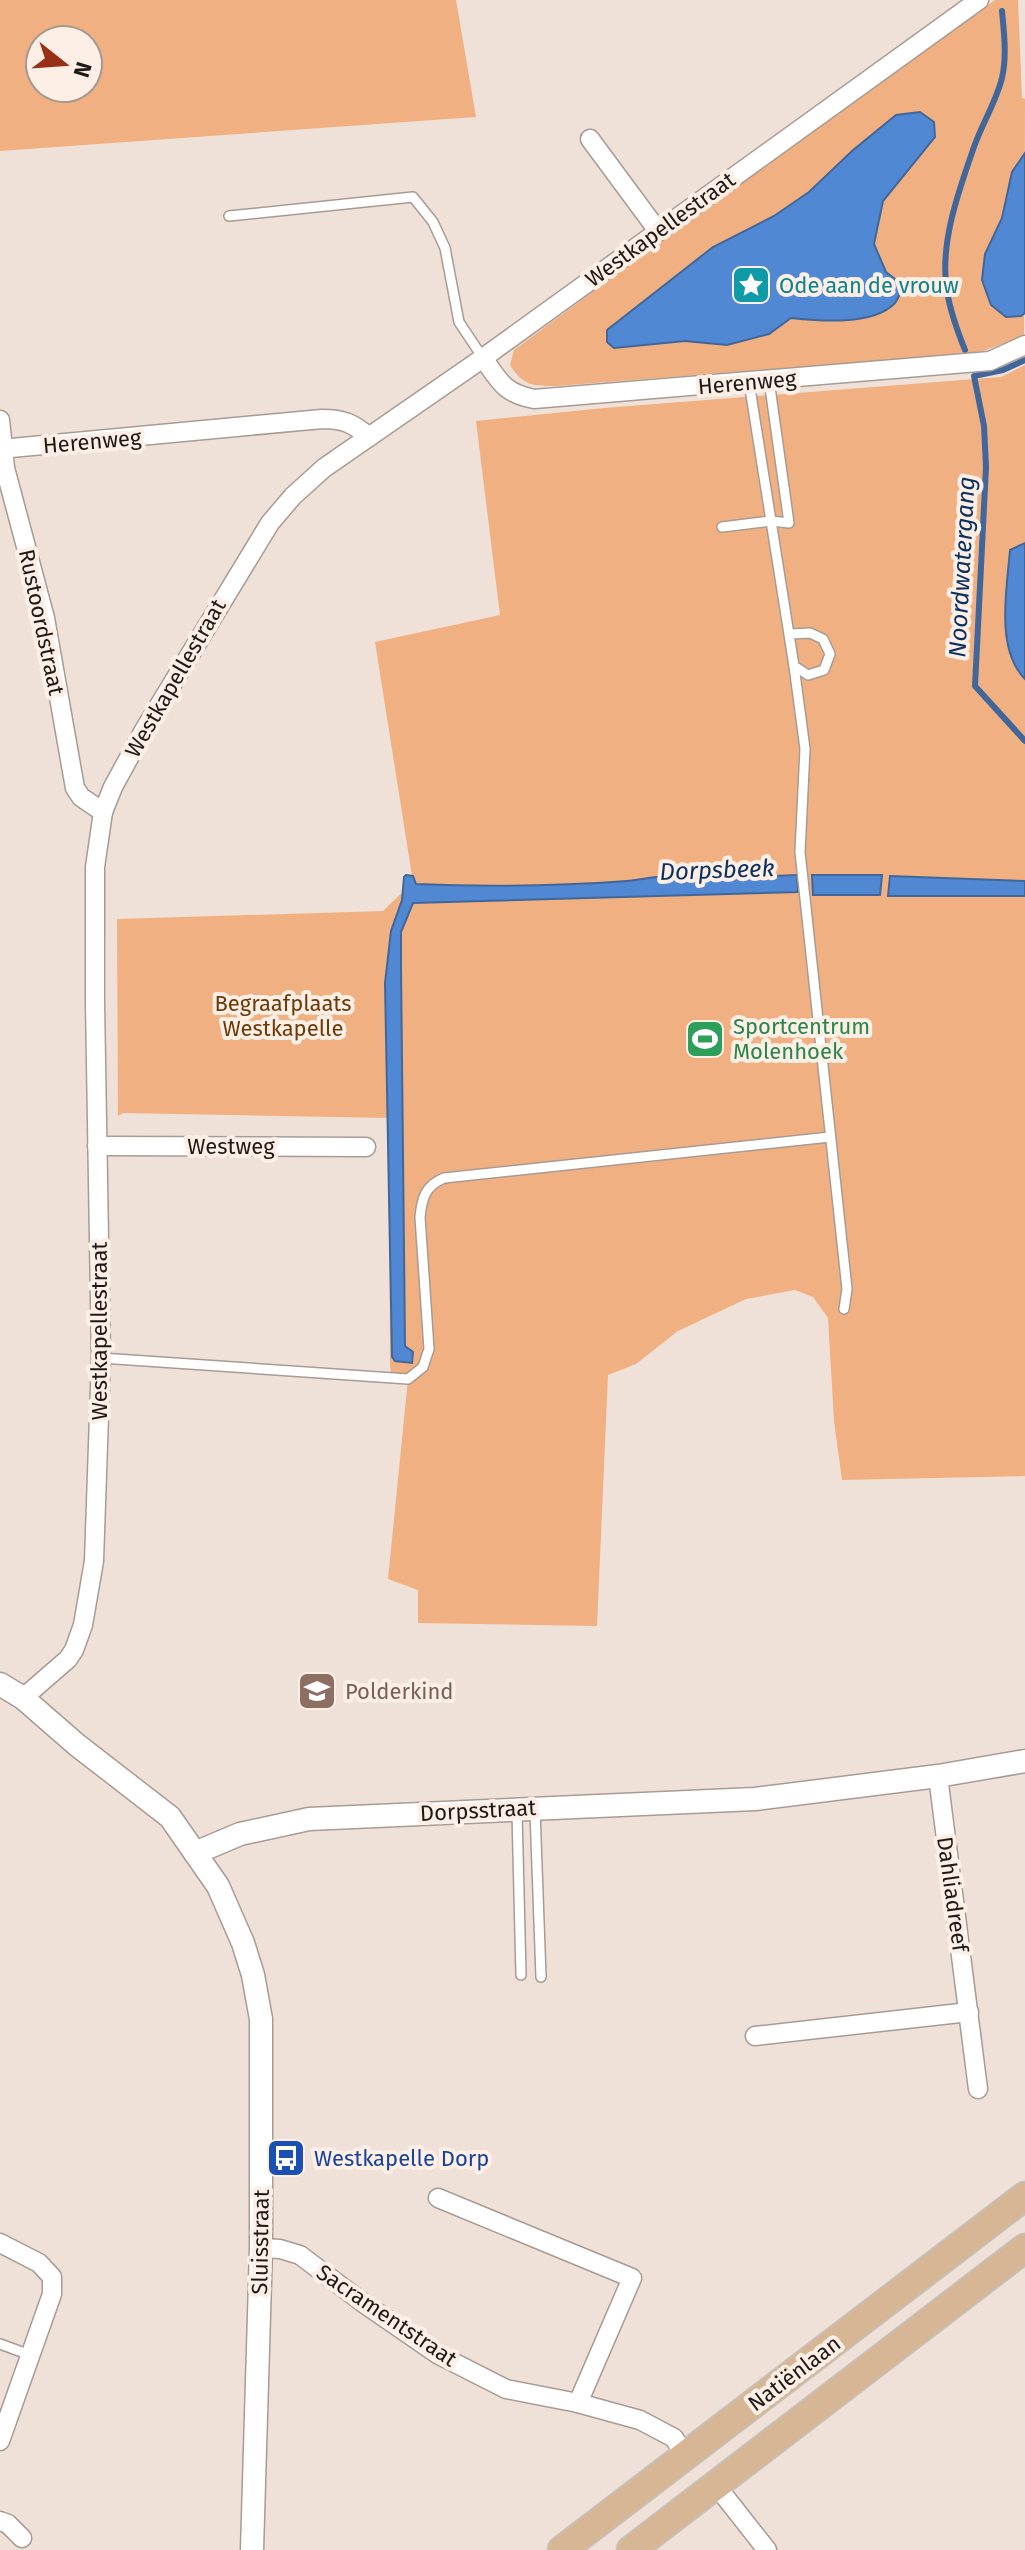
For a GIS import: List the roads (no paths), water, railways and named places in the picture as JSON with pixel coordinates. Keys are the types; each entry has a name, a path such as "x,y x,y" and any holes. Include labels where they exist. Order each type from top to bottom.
{"main road":[{"name":"Natiënlaan","path":"562,2550 1025,2196"},
{"name":"Natiënlaan","path":"631,2550 1025,2248"}],"street":[{"name":"Westkapellestraat","path":"23,1698 68,1659 83,1625 94,1561 101,1358 95,867 103,812 143,732 270,523 293,496 324,468 483,358 979,0"},
{"path":"590,139 658,231"},
{"name":"Herenweg","path":"483,358 504,388 518,396 534,399 990,361 1025,345"},
{"name":"Herenweg","path":"2,449 322,419 343,419 369,437"},
{"name":"Rustoordstraat","path":"0,420 5,468 45,618 75,788 81,797 103,812"},
{"name":"Westweg","path":"97,1146 366,1147"},
{"path":"0,1684 23,1698 77,1745 170,1817 195,1853"},
{"name":"Dorpsstraat","path":"195,1853 240,1834 309,1819 755,1799 938,1776 1025,1761"},
{"name":"Dahliadreef","path":"938,1776 978,2089"},
{"name":"Sluisstraat","path":"195,1853 218,1886 243,1943 261,2019 261,2248 252,2550"},
{"path":"755,2036 969,2012"},
{"path":"438,2198 632,2278 578,2403"},
{"path":"0,2243 39,2263 52,2277 52,2294 0,2441"},
{"name":"Sacramentstraat","path":"261,2248 300,2255 439,2355 506,2389 578,2403 640,2420 674,2438 685,2456"},
{"path":"715,2484 767,2550"},
{"path":"0,2521 8,2524 22,2538"}],"lane":[{"path":"229,216 413,197 433,222 445,248 459,322 483,358"},
{"path":"722,527 771,521 789,523 769,380"},
{"path":"749,382 790,634 805,749 800,827 803,874 847,1289 844,1309"},
{"path":"790,634 810,633 823,639 830,654 824,670 808,675 794,666"},
{"path":"101,1358 408,1379 423,1367 429,1349 420,1217 422,1198 428,1187 436,1182 444,1178 830,1137"},
{"path":"521,1975 526,1808"},
{"path":"526,1808 541,1977"},
{"path":"0,2344 30,2355"}],"water":[{"path":"920,112 934,122 935,137 883,201 874,244 886,272 904,286 895,303 860,319 791,318 769,334 727,345 685,341 614,348 607,342 607,330 713,247 774,216 809,192 896,115"},
{"path":"1025,153 1025,313 1006,317 991,305 982,280 985,254 1002,218 1012,172"},
{"path":"1025,543 1025,679 1010,652 1005,618 1010,550"},
{"path":"406,875 413,876 416,884 495,886 601,883 662,877 681,880 797,875 798,892 413,903 401,932 405,1346 413,1352 412,1363 395,1361 392,1357 385,983 391,931 402,900"},
{"path":"812,875 882,875 880,895 813,895"},
{"path":"890,876 1025,881 1025,896 888,896"}],"waterway":[{"name":"Noordwatergang","path":"965,350 948,298 945,273 948,236 962,181 1004,70 1002,11"},
{"name":"Noordwatergang","path":"1025,360 1003,370 974,376 984,426 986,467 975,686 1025,741"}],"place":[{"name":"Ode aan de vrouw","path":"751,285"},
{"name":"Sportcentrum Molenhoek","path":"705,1039"},
{"name":"Polderkind","path":"317,1691"},
{"name":"Westkapelle Dorp","path":"286,2158"}],"water label":[{"name":"Dorpsbeek","path":"717,870"}],"park label":[{"name":"Begraafplaats Westkapelle","path":"283,1016"}]}
